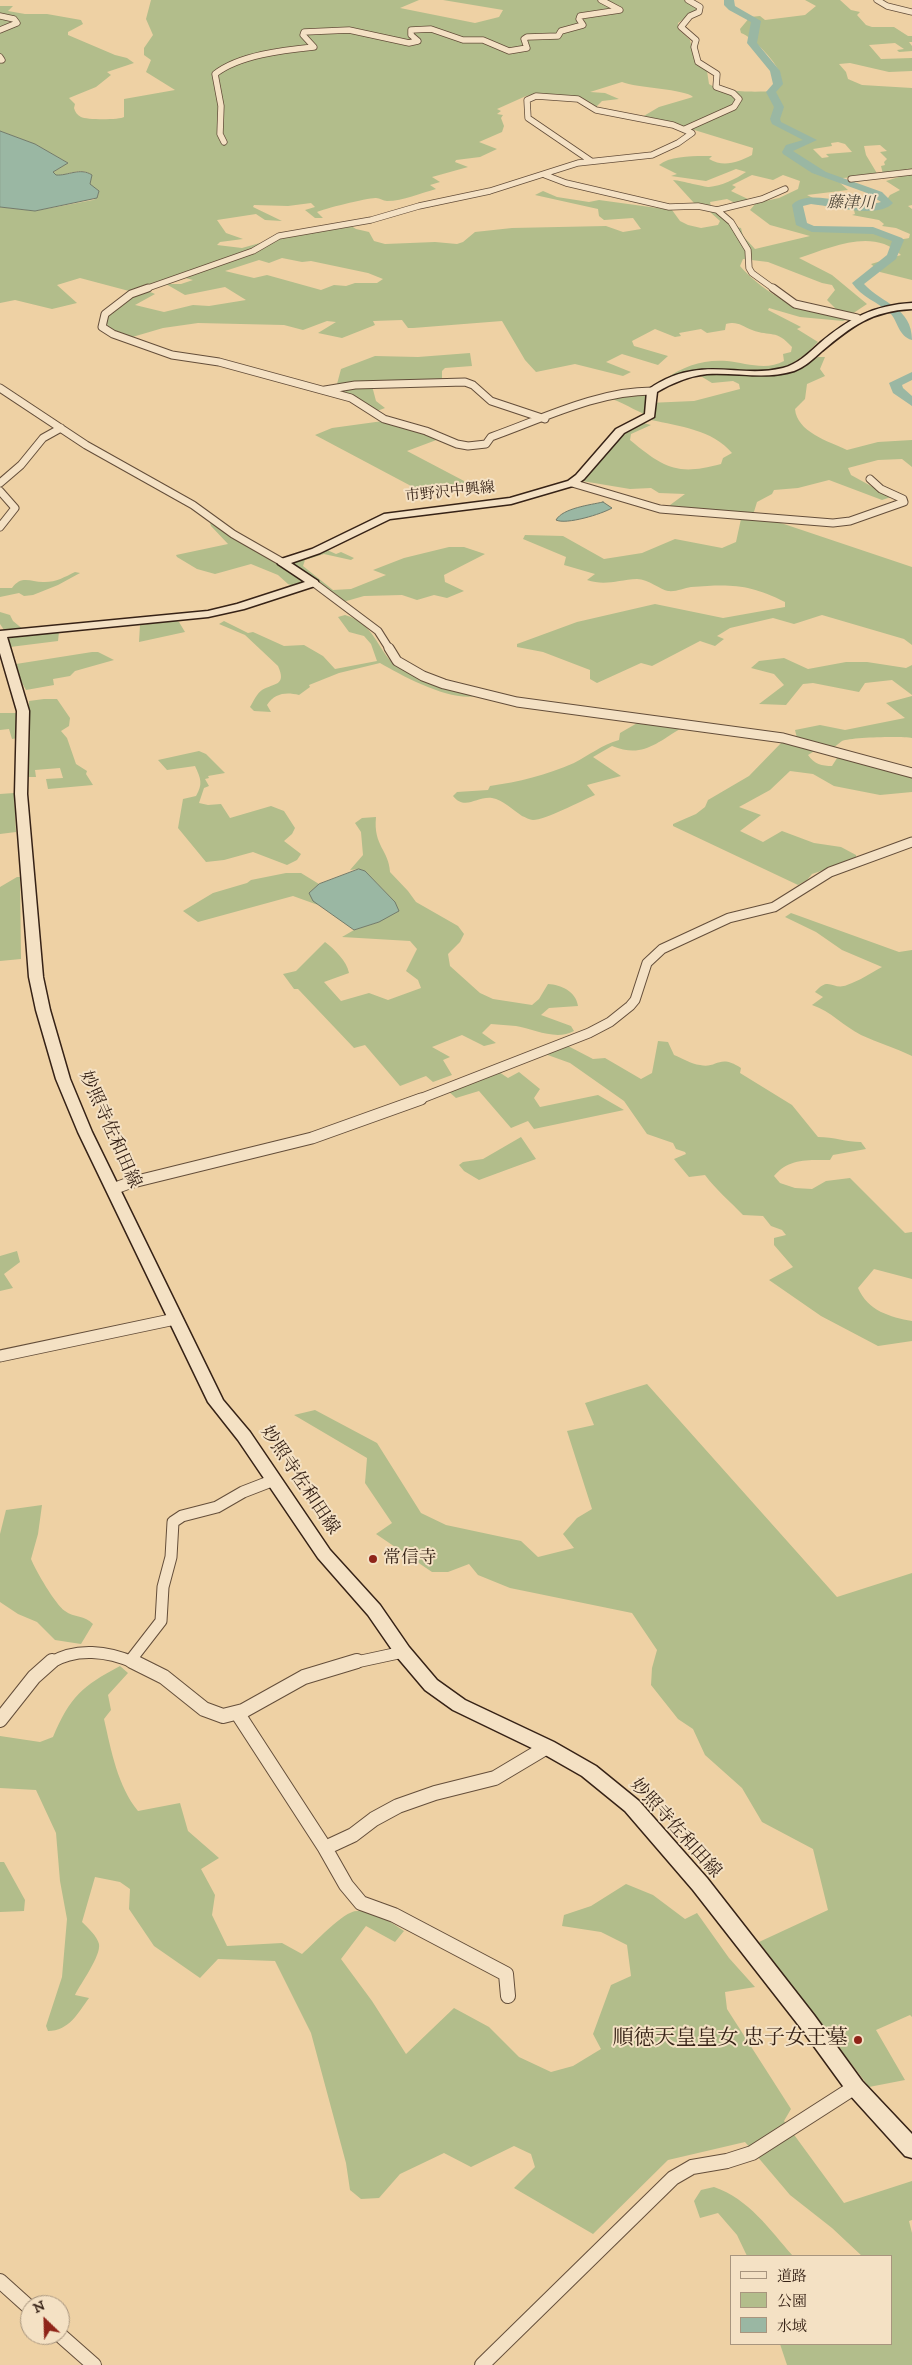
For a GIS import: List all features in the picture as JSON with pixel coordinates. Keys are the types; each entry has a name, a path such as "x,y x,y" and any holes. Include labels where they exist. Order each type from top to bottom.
{"main road":[{"path":"652,390 682,377 704,371 762,373 795,367 856,318 878,310 908,306"},
{"name":"市野沢中興線","path":"282,562 316,551 388,516 517,500 572,482 580,477 620,431 650,415 652,390"},
{"path":"282,562 314,583"},
{"path":"0,634 208,614 240,607 314,583"},
{"name":"妙照寺佐和田線","path":"0,634 23,711 21,794 36,977 63,1079 85,1132 216,1402 244,1436 324,1554 374,1610 403,1652 431,1685 459,1705 547,1747 589,1771 632,1806 700,1884 806,2021 855,2088 912,2149"}],"street":[{"path":"224,142 220,137 221,106 214,80 215,74 225,66 279,51 314,47 303,35 304,32 349,30 410,43 418,41 411,35 411,30 424,28 462,40 484,40 501,49 519,50 527,48 524,40 527,37 558,36 561,31 582,25 579,19 580,16 620,10 601,0"},
{"path":"684,129 734,107 739,99 734,93 716,87 717,74 698,62 694,47 696,40 681,27 690,16 699,12 700,7 688,0"},
{"path":"876,0 888,6 912,12"},
{"path":"0,16 14,19 17,23 0,30"},
{"path":"591,161 552,137 528,118 527,100 536,96 574,98 596,110 684,129 692,133 678,144 645,157 591,161 566,167 545,176 371,220 279,236 253,251 131,294 105,314 102,327 107,331 172,354 219,362 324,390 362,403 384,419 468,446 486,444 491,437 638,390 652,390"},
{"path":"851,179 912,172"},
{"path":"545,176 669,207 698,206 717,210 762,199 785,189"},
{"path":"717,210 731,222 748,250 749,268 752,273 795,304 856,318"},
{"path":"324,390 355,385 465,382 474,384 484,397 491,401 545,420"},
{"path":"0,388 61,428 185,500 233,534 282,562"},
{"path":"0,483 24,462 30,450 45,435 61,428"},
{"path":"572,482 660,509 837,523 904,502 903,498 881,489 870,479"},
{"path":"0,491 15,508 0,527"},
{"path":"314,583 378,631 397,661 423,676 444,684 517,702 632,719 721,728 783,738 912,773"},
{"path":"113,1189 129,1183 312,1138 394,1109 589,1033 610,1022 630,1006 635,1000 647,963 662,949 729,918 774,908 830,872 912,842"},
{"path":"0,1356 175,1319"},
{"path":"130,1661 161,1621 163,1587 172,1557 173,1522 182,1516 217,1507 242,1492 274,1480"},
{"path":"0,1720 47,1664 58,1658 88,1652 105,1653 130,1661 168,1679 207,1712 222,1716 238,1714 280,1688 304,1677 403,1652"},
{"path":"238,1714 325,1848 346,1884 361,1903 394,1915 506,1974 508,1996"},
{"path":"325,1848 353,1835 374,1819 398,1806 495,1778 547,1747"},
{"path":"482,2365 673,2178 692,2168 727,2161 752,2153 855,2088"},
{"path":"0,2281 20,2299"},
{"path":"70,2344 94,2365"}],"green space":[{"path":"151,0 419,0 400,8 475,23 499,17 503,10 443,0 684,0 697,8 697,10 678,23 678,29 690,40 695,63 707,71 709,84 722,89 760,92 775,91 780,85 781,77 776,65 765,52 741,33 740,29 750,17 760,16 765,20 805,15 816,6 805,0 840,0 851,10 860,12 857,15 866,25 872,27 894,27 908,36 912,36 912,42 909,42 912,46 912,51 899,52 897,50 904,49 895,43 869,45 881,59 912,58 912,71 889,72 850,63 839,64 846,72 848,79 862,85 912,88 912,205 908,206 912,209 912,280 880,272 871,264 901,255 890,247 878,242 851,242 799,258 832,275 867,304 852,314 838,311 827,300 835,290 832,285 768,262 743,259 740,266 762,286 779,298 805,309 848,319 843,321 800,317 769,308 768,310 801,327 797,329 818,342 806,354 784,369 762,371 703,369 669,380 665,379 679,370 702,362 727,361 748,365 770,366 784,361 783,354 791,352 792,347 782,338 773,334 759,332 734,323 726,324 725,330 707,333 701,329 679,333 681,336 675,337 655,329 632,341 634,346 668,356 658,365 622,354 606,362 631,372 623,376 575,364 536,372 525,360 502,321 408,328 402,320 373,321 375,325 342,338 318,333 336,322 327,321 303,330 284,325 198,323 163,328 129,338 111,331 106,322 108,314 136,294 142,292 155,294 135,305 164,312 193,305 209,306 246,300 225,287 185,295 166,284 181,284 193,280 178,276 129,291 80,278 57,285 77,303 52,309 15,300 0,303 0,207 35,211 93,200 97,198 99,192 90,184 92,175 88,172 78,171 56,175 53,172 68,163 35,144 0,131 0,6 13,6 8,11 25,14 47,14 81,20 83,24 68,32 68,35 115,55 127,58 134,63 107,72 111,75 96,87 69,98 75,104 74,108 77,114 89,119 124,117 124,99 175,90 146,72 151,60 144,55 144,48 153,35 146,19","holes":["622,82 689,94 693,97 659,107 642,117 678,125 753,148 752,155 726,164 709,159 712,156 699,156 670,159 659,165 677,174 671,176 706,181 736,169 746,172 728,182 709,187 673,180 694,203 711,206 710,202 727,199 735,203 750,200 731,191 736,187 732,185 752,175 773,180 783,175 800,181 798,189 779,198 756,203 750,210 770,225 810,236 755,249 743,236 741,228 731,226 717,212 709,211 720,221 718,225 701,228 680,221 672,210 599,200 589,202 557,197 543,191 535,195 598,209 599,216 604,220 633,218 641,229 623,232 606,226 512,228 475,232 463,242 457,244 435,242 385,244 374,241 369,232 351,226 306,232 281,238 272,243 260,243 242,248 217,245 220,242 243,239 226,233 217,220 256,214 265,220 282,221 253,207 254,205 288,206 311,203 315,207 305,210 315,218 323,218 317,212 372,198 387,201 399,200 436,189 430,185 440,182 432,177 468,167 455,162 456,160 480,157 497,149 479,142 502,132 504,126 501,118 503,115 497,114 501,111 497,109 526,96 538,94 571,96 594,108 619,113 596,107 602,101 619,99 605,93 590,92","831,143 845,144 852,152 826,154 829,157 822,158 813,149 832,146","880,145 887,151 880,152 887,159 884,162 885,165 881,166 883,174 898,172 901,174 899,177 886,181 900,190 890,195 884,204 861,205 854,210 855,214 852,215 879,220 884,224 882,226 896,228 910,234 909,238 900,239 867,230 815,230 799,224 795,207 797,202 813,198 807,195 848,190 838,181 843,178 878,175 866,155 864,146","282,258 302,262 311,261 368,273 383,279 377,283 355,283 346,286 334,285 321,290 267,275 254,278 225,271 259,260 269,263"]},
{"path":"470,353 472,366 445,368 442,371 442,381 371,382 376,401 385,408 377,411 365,402 331,392 340,388 337,384 341,369 375,356 418,357"},
{"path":"818,357 825,357 820,369 825,376 807,384 805,399 795,409 797,417 807,430 847,450 878,442 912,440 912,467 902,459 878,460 848,468 851,475 891,497 882,500 829,480 798,488 774,490 772,494 757,502 753,515 666,508 685,494 659,493 651,488 630,489 582,481 623,431 643,423 651,425 631,434 630,440 652,457 672,467 682,469 706,468 721,464 723,458 732,453 724,445 705,434 684,427 651,420 654,418 612,399 637,391 647,392 648,403 694,401 740,389 739,384 733,381 712,383 699,375 791,372"},
{"path":"383,421 439,439 407,451 466,482 428,495 315,435 332,428"},
{"path":"741,519 778,522 912,567 912,645 904,639 822,615 794,624 773,618 730,628 717,636 724,639 715,646 700,641 652,666 641,663 597,683 590,679 590,670 543,652 517,647 517,644 577,622 655,604 723,618 785,607 785,602 772,596 740,587 705,586 671,591 641,579 606,583 594,582 587,580 595,574 564,565 566,557 523,539 525,535 563,536 604,559 642,553 675,539 722,548 736,542"},
{"path":"212,522 305,583 294,586 288,584 278,575 251,564 215,574 197,569 177,557 176,555 228,544 211,526 210,523"},
{"path":"449,547 464,547 485,554 444,575 445,582 464,591 447,598 434,595 417,600 402,595 364,596 343,602 285,563 325,549 336,554 341,552 354,558 351,560 324,554 305,560 303,566 333,590 351,589 386,575 373,570 404,558"},
{"path":"75,572 80,573 58,585 33,595 24,596 19,593 0,597 0,588 12,588 23,580 49,582"},
{"path":"0,612 10,615 13,621 24,630 4,630 0,624"},
{"path":"345,615 363,624 369,630 394,664 476,696 453,695 427,687 380,663 339,673 309,685 310,687 299,695 285,694 277,696 267,705 271,712 254,711 250,707 258,693 280,681 281,677 278,666 245,635 219,624 224,621 248,633 253,632 284,646 304,645 323,656 335,669 377,661 371,644 364,636 349,632 338,617"},
{"path":"174,620 179,622 185,632 139,642 140,625"},
{"path":"59,632 58,641 10,647 8,638 12,636"},
{"path":"98,652 114,660 75,671 70,676 53,679 54,685 26,690 13,667 16,664"},
{"path":"784,658 808,669 846,662 867,662 906,668 912,665 912,695 892,680 865,683 859,692 813,683 803,684 786,705 759,704 784,685 774,674 751,668 759,661"},
{"path":"912,696 912,738 888,737 847,740 842,741 833,748 797,738 795,730 820,725 845,730 905,718 886,703"},
{"path":"57,699 70,718 69,726 61,731 67,738 76,764 87,771 86,774 93,785 48,789 46,779 63,778 60,768 35,770 36,777 28,777 29,701"},
{"path":"0,713 16,713 18,738 12,739 9,729 0,730"},
{"path":"639,722 680,726 680,729 648,748 632,751 612,746 593,757 621,776 587,785 595,795 554,814 532,820 522,816 496,799 487,798 467,803 453,796 457,792 488,790 490,786 532,778 564,767 601,747 619,740 620,733"},
{"path":"784,740 816,750 808,755 813,761 822,765 832,766 839,755 912,775 912,792 880,795 834,786 813,774 790,771 770,790 739,807 761,815 740,831 763,842 782,831 814,843 841,847 856,855 856,859 812,874 807,880 798,885 673,826 673,824 696,814 705,807 708,800 749,776"},
{"path":"199,751 206,754 225,773 208,776 209,778 205,779 209,786 204,788 199,803 208,805 221,804 230,818 271,806 284,811 295,828 292,834 284,841 301,854 297,860 287,865 253,852 224,860 206,862 178,828 183,799 196,796 200,788 200,778 195,766 167,770 158,760"},
{"path":"14,793 16,832 0,834 0,794"},
{"path":"376,817 377,835 387,858 390,872 416,902 458,926 464,934 460,942 448,954 450,966 480,993 493,999 532,1005 539,999 548,984 567,990 574,996 578,1006 549,1008 541,1015 571,1026 574,1031 567,1034 552,1035 516,1026 491,1024 482,1033 496,1043 484,1046 462,1035 432,1047 450,1057 443,1060 452,1075 433,1082 426,1076 400,1086 365,1045 354,1048 298,989 294,989 283,974 296,971 325,942 343,960 348,969 349,973 324,982 341,1001 369,993 388,1000 421,988 418,980 406,971 417,949 410,941 342,937 354,930 379,922 395,902 365,871 359,869 350,870 363,855 361,832 355,823 362,818"},
{"path":"286,873 301,873 319,884 309,893 318,905 293,896 198,922 183,911 213,893 247,883 251,880"},
{"path":"20,877 21,959 0,961 0,887"},
{"path":"791,913 899,952 912,950 912,1056 861,1035 825,1011 812,1005 823,997 815,992 820,987 828,984 847,985 882,967 842,950 816,932 785,917"},
{"path":"658,1041 668,1042 674,1055 693,1063 706,1066 728,1062 741,1068 740,1073 792,1105 818,1137 861,1142 866,1149 833,1155 830,1160 799,1161 786,1166 774,1176 780,1183 795,1188 812,1189 826,1181 850,1178 905,1233 912,1232 912,1279 874,1269 858,1288 862,1296 881,1312 912,1321 912,1341 878,1346 821,1316 769,1280 793,1267 774,1245 774,1238 786,1235 782,1230 771,1226 763,1216 743,1215 718,1191 705,1175 689,1177 674,1159 686,1154 685,1152 676,1149 673,1143 647,1134 624,1101 570,1063 545,1054 568,1046 593,1059 605,1058 641,1079 652,1073"},
{"path":"499,1072 508,1078 519,1072 540,1089 534,1098 540,1107 598,1095 624,1110 534,1129 528,1121 511,1128 479,1091 456,1098 448,1091"},
{"path":"521,1137 536,1159 479,1180 464,1171 459,1165 463,1162 483,1159"},
{"path":"17,1251 20,1262 4,1274 13,1288 0,1291 0,1256"},
{"path":"647,1384 837,1597 912,1573 912,2017 910,2015 876,2030 905,2080 869,2087 759,1942 828,1910 813,1849 762,1822 742,1788 705,1755 693,1729 678,1719 651,1685 652,1668 657,1650 632,1613 510,1588 478,1575 469,1564 448,1572 432,1572 376,1534 392,1523 365,1483 367,1458 294,1415 315,1410 377,1443 421,1513 446,1525 521,1541 538,1557 574,1548 563,1534 577,1518 592,1509 567,1431 594,1425 585,1403"},
{"path":"42,1505 38,1534 31,1559 56,1602 68,1613 87,1619 93,1624 81,1644 55,1640 37,1622 18,1614 0,1602 0,1534 6,1510"},
{"path":"120,1666 128,1673 108,1695 111,1710 104,1719 120,1780 138,1811 180,1803 188,1831 219,1858 201,1869 215,1895 212,1915 227,1946 282,1943 302,1954 344,1916 357,1911 370,1912 388,1920 404,1931 395,1942 366,1926 341,1959 372,2001 406,2054 454,2008 489,2027 519,2057 551,2072 573,2066 601,2049 593,2034 611,1985 631,1976 627,1945 601,1932 562,1926 564,1915 591,1906 626,1884 653,1895 685,1919 697,1913 729,1958 755,1987 725,1992 727,2009 791,2109 784,2121 844,2203 912,2181 912,2220 909,2221 912,2233 912,2365 787,2365 780,2345 892,2345 892,2255 861,2255 832,2228 790,2195 745,2142 668,2160 593,2234 514,2188 535,2167 531,2154 514,2146 471,2167 444,2153 400,2174 379,2198 361,2199 350,2190 346,2163 311,2033 275,1961 218,1959 200,1978 154,1946 129,1909 130,1889 120,1882 95,1877 82,1922 96,1938 99,1949 94,1962 75,1995 89,1998 67,2025 48,2031 46,2026 62,1977 67,1919 60,1881 56,1833 36,1790 0,1788 0,1736 40,1742 53,1737 72,1702 96,1680"},
{"path":"0,1862 4,1862 25,1900 24,1911 0,1912"},
{"path":"714,2187 738,2199 767,2225 792,2255 747,2255 737,2235 718,2213 700,2218 694,2201 701,2190"}],"water":[{"path":"0,131 35,144 68,163 53,172 56,175 83,172 92,175 90,184 99,191 97,198 35,211 0,207"},
{"path":"603,502 612,508 593,516 575,520 556,520 559,516 571,510"},
{"path":"359,869 365,871 395,902 399,911 379,922 354,930 313,901 309,893 319,884"}],"waterway":[{"name":"藤津川","path":"729,0 729,5 732,8 756,21 752,43 775,71 778,84 771,92 779,107 775,119 777,124 812,140 790,147 787,152 816,171 878,194 888,203 882,206 861,207 802,201 797,205 802,225 812,229 823,230 873,231 886,234 898,240 892,257 858,283 861,288 896,312 903,327 912,336"},
{"name":"藤津川","path":"912,376 895,383 897,390 912,402"}],"place":[{"name":"常信寺","path":"373,1559"},
{"name":"順徳天皇皇女 忠子女王墓","path":"858,2040"}]}
